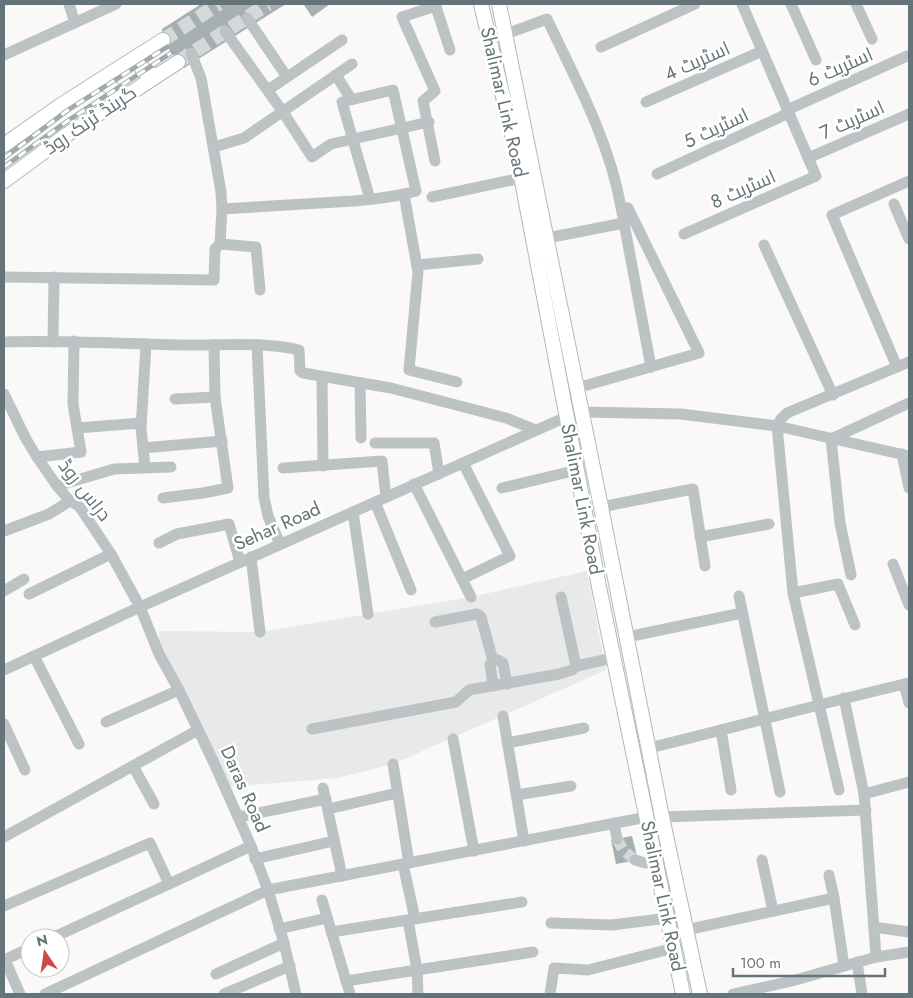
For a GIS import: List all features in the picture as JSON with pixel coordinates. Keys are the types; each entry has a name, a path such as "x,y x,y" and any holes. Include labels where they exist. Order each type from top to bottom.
{"main road":[{"name":"Shalimar Link Road","path":"482,4 521,178 534,212 547,238 662,817 700,994"},
{"name":"Shalimar Link Road","path":"499,4 506,34 566,417 613,658 684,994"},
{"name":"گرینڈ ٹرنک روڈ","path":"4,145 97,82 164,40"},
{"path":"138,56 143,71 155,76"},
{"name":"گرینڈ ٹرنک روڈ","path":"4,181 116,101 178,62"},
{"path":"97,82 110,86 115,90 116,101"},
{"path":"600,592 618,589"}],"street":[{"path":"69,4 75,23"},
{"path":"4,55 116,4"},
{"path":"601,47 695,4"},
{"path":"742,4 808,158"},
{"path":"791,4 816,60"},
{"path":"856,4 872,39"},
{"path":"436,161 423,101 435,91 402,17 435,5 450,50"},
{"path":"246,18 287,77"},
{"path":"506,34 547,19 596,121 617,184 651,368"},
{"path":"225,31 268,90 312,157 332,144 429,122"},
{"path":"268,90 342,40"},
{"name":"اسٹریٹ 4","path":"646,102 762,51"},
{"path":"191,53 202,78 214,147 222,209 220,244"},
{"name":"اسٹریٹ 6","path":"788,112 907,56"},
{"path":"214,147 244,138 352,64"},
{"path":"336,75 351,100"},
{"path":"222,209 370,199 416,191 393,90 342,102 370,199"},
{"name":"اسٹریٹ 5","path":"657,174 788,112"},
{"name":"اسٹریٹ 7","path":"808,158 909,114"},
{"name":"اسٹریٹ 8","path":"684,234 816,176 808,158"},
{"path":"432,197 521,178"},
{"path":"897,367 832,215 909,181"},
{"path":"404,194 418,272 409,370 457,382"},
{"path":"894,204 909,239"},
{"path":"577,388 699,354 628,208 621,206"},
{"path":"547,238 624,223"},
{"path":"4,277 214,280 214,249 220,244 256,247 260,290"},
{"path":"764,245 833,395"},
{"path":"417,265 478,259"},
{"path":"53,342 54,278"},
{"path":"38,457 81,452 73,404 74,341"},
{"path":"4,342 74,341 258,345 299,350 300,371 322,377 390,388 497,416 536,430"},
{"path":"145,467 141,423 146,344"},
{"path":"163,498 228,488 216,397 214,345"},
{"path":"258,345 264,496 268,516 280,544"},
{"path":"839,790 793,593 777,426 787,413 909,362"},
{"path":"322,377 323,466"},
{"path":"360,383 361,438"},
{"name":"دراس روڈ","path":"4,394 26,439 57,486 70,502 79,506 111,554 140,607"},
{"path":"175,399 216,397"},
{"path":"831,439 909,403"},
{"path":"582,412 681,414 777,426 906,455 909,488"},
{"name":"Sehar Road","path":"4,670 251,557 566,417"},
{"path":"77,428 141,423"},
{"path":"831,439 840,523 851,576"},
{"path":"143,448 222,441"},
{"path":"375,443 434,444 439,474"},
{"path":"282,468 382,461 386,497"},
{"path":"462,579 510,556 463,462"},
{"path":"57,486 114,469 171,467"},
{"path":"502,488 577,470"},
{"path":"414,484 471,597"},
{"path":"601,506 692,489 704,566"},
{"path":"4,531 49,514 70,502"},
{"path":"375,502 411,590"},
{"path":"353,512 368,614"},
{"path":"159,543 177,534 229,524 240,562"},
{"path":"700,537 769,524"},
{"path":"29,594 111,554"},
{"path":"251,557 260,632"},
{"path":"893,564 909,605"},
{"path":"4,591 24,579"},
{"path":"793,593 838,584 855,625"},
{"path":"739,596 780,792"},
{"path":"560,597 576,666"},
{"name":"Daras Road","path":"140,607 159,654 179,690 239,817 256,858 284,943 296,994"},
{"path":"627,637 742,613"},
{"path":"435,622 477,614 483,621 493,661 490,664 493,686"},
{"path":"34,656 79,744"},
{"path":"312,729 456,702 469,690 559,674 572,670 576,666 613,658"},
{"path":"493,661 498,660 503,664 507,684"},
{"path":"649,748 844,698 907,684 909,702"},
{"path":"106,722 179,690"},
{"path":"844,698 866,810 876,957"},
{"path":"503,716 524,841"},
{"path":"4,724 25,770"},
{"path":"507,743 584,728"},
{"path":"4,837 198,730"},
{"path":"721,730 731,790"},
{"path":"453,739 474,851"},
{"path":"393,764 406,864 418,994"},
{"path":"133,766 154,804"},
{"path":"864,794 909,782"},
{"path":"516,796 571,786"},
{"path":"239,817 326,798 397,793"},
{"path":"326,798 342,876"},
{"path":"662,817 866,810"},
{"path":"45,994 61,991 268,890 647,816"},
{"path":"614,823 617,839"},
{"path":"256,858 334,841"},
{"path":"4,906 150,843 169,884"},
{"path":"70,930 251,846"},
{"path":"635,860 645,863 656,863"},
{"path":"762,860 773,911"},
{"path":"829,876 844,966"},
{"path":"686,930 834,898"},
{"path":"322,900 350,994"},
{"path":"332,932 522,902"},
{"path":"279,929 327,918"},
{"path":"551,923 612,925 668,918"},
{"path":"874,927 909,932"},
{"path":"216,974 284,943"},
{"path":"550,994 554,968 588,970 674,948"},
{"path":"346,981 533,952"},
{"path":"733,994 792,981 876,957 909,952"},
{"path":"20,953 4,960 20,994"},
{"path":"858,962 862,994"},
{"path":"226,994 290,966"}],"shaded area":[{"path":"587,571 606,670 393,764 338,778 228,787 159,654 159,631 260,632 471,597"}],"building":[{"path":"201,4 286,4 184,68 167,47 162,36 162,29"},
{"path":"305,4 330,4 312,17"},
{"path":"632,836 638,860 616,864 611,840"}],"tunnel":[{"path":"163,40 219,4"},
{"path":"178,62 268,4"},
{"path":"617,839 623,850 635,860"}],"railway":[{"path":"4,158 68,110 167,47"},
{"path":"4,167 66,122 171,53"}]}
